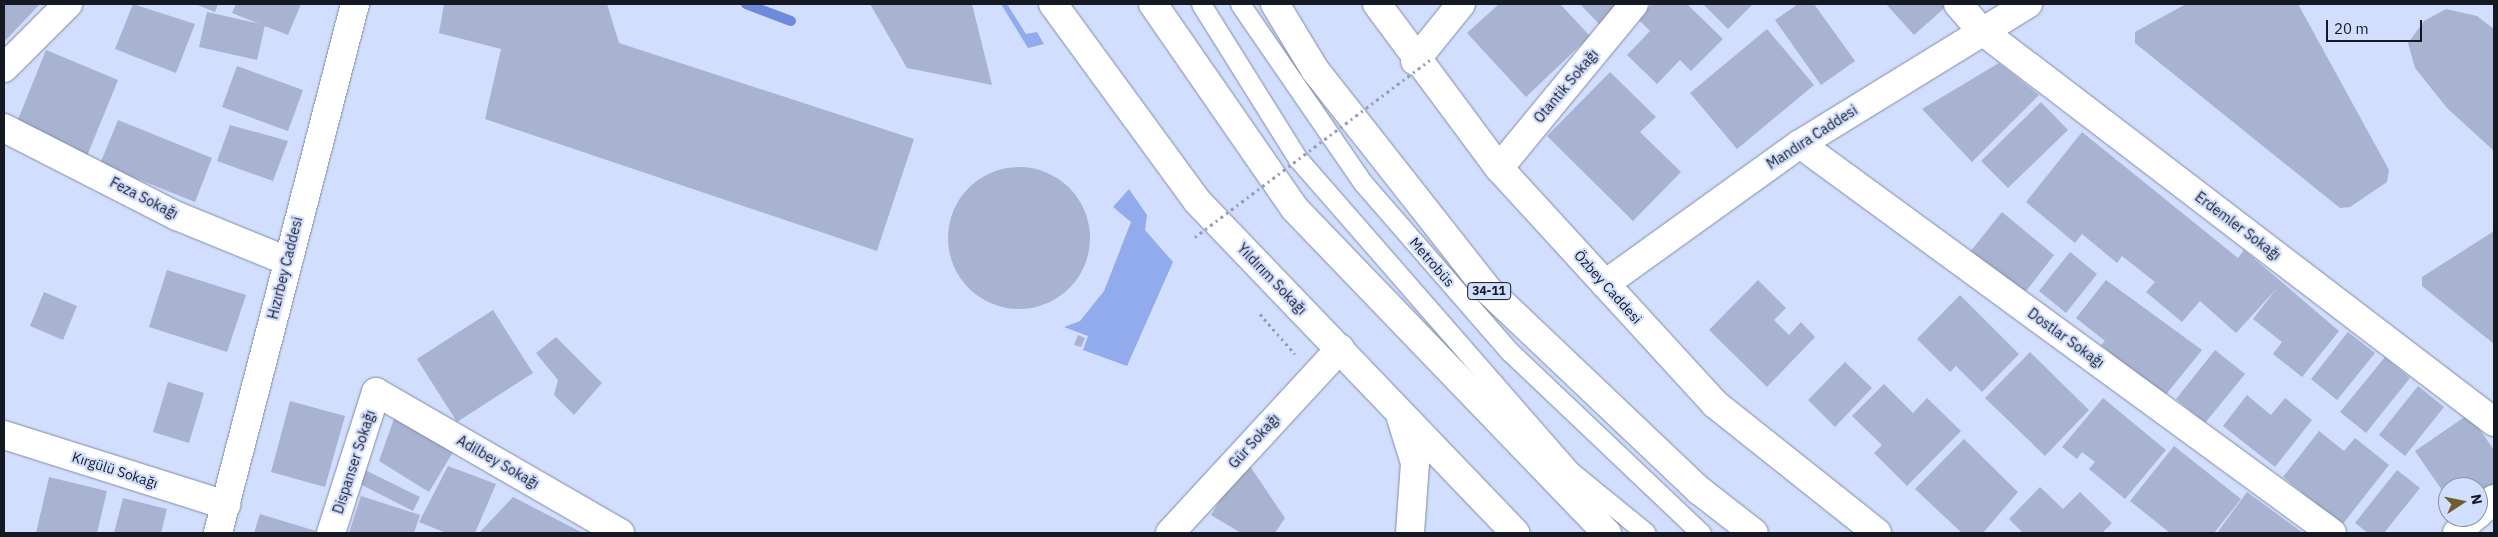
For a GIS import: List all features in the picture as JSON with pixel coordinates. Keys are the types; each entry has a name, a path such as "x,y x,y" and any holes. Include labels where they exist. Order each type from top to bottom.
{"main road":[{"path":"4,68 68,4"},
{"name":"Hızırbey Caddesi","path":"218,533 355,4"},
{"name":"Yıldırım Sokağı","path":"1053,4 1197,201 1515,533"},
{"name":"34-11","path":"1275,4 1315,70 1489,291 1700,491 1754,533"},
{"name":"Özbey Caddesi","path":"1377,4 1423,60 1499,168 1715,404 1877,533"},
{"path":"1423,60 1461,4"},
{"name":"Otantik Sokağı","path":"1499,168 1634,4"},
{"name":"Erdemler Sokağı","path":"1958,4 1981,30 2494,422"},
{"name":"Mandıra Caddesi","path":"1605,284 1800,144 1981,30 2028,4"},
{"path":"1157,11 1295,209 1601,529"},
{"name":"Feza Sokağı","path":"4,128 177,216 287,261"},
{"name":"Dostlar Sokağı","path":"1800,144 2332,533"},
{"name":"Gür Sokağı","path":"1170,533 1340,349"},
{"name":"Dispanser Sokağı","path":"331,533 376,392"},
{"name":"Adilbey Sokağı","path":"376,392 620,533"},
{"path":"1399,411 1415,463 1410,533"},
{"name":"Kırgülü Sokağı","path":"4,435 226,505"}],"lane":[{"path":"1201,4 1298,159 1569,470 1646,533"},
{"name":"Metrobüs","path":"1240,4 1363,183 1490,329 1701,533"}],"path":[{"path":"1195,237 1423,60"},
{"path":"1256,309 1314,375"}],"shaded area":[{"path":"1001,4 1007,4 1026,34 1037,32 1044,44 1028,48"},
{"path":"1129,189 1147,215 1145,230 1173,262 1127,366 1083,350 1088,336 1064,327 1080,321 1104,291 1131,222 1113,207"}],"building":[{"path":"4,4 40,4 4,42"},
{"path":"133,4 195,24 176,73 115,49"},
{"path":"195,4 218,4 215,12"},
{"path":"236,4 301,4 288,35 232,13"},
{"path":"444,4 607,4 619,43 914,139 877,251 485,119 501,49 439,33"},
{"path":"870,4 972,4 992,85 907,68"},
{"path":"1499,4 1560,4 1590,36 1526,97 1467,33"},
{"path":"1580,4 1613,4 1619,10 1601,26"},
{"path":"1652,4 1687,4 1723,39 1691,71 1680,60 1657,84 1627,55 1650,31 1638,19"},
{"path":"1703,4 1753,4 1728,29"},
{"path":"1798,4 1814,4 1855,61 1821,85 1775,20"},
{"path":"1886,4 1949,4 1914,35"},
{"path":"2186,4 2298,4 2389,170 2387,182 2350,207 2340,208 2135,43 2135,32"},
{"path":"2446,9 2477,16 2494,29 2494,151 2447,108 2415,68 2408,43 2424,21"},
{"path":"207,12 265,25 257,60 199,47"},
{"path":"1767,29 1814,85 1737,149 1690,93"},
{"path":"46,50 118,80 87,156 15,127"},
{"path":"1999,63 2039,95 1972,162 1922,109"},
{"path":"237,66 303,90 288,131 222,107"},
{"path":"1610,72 1656,117 1640,132 1681,172 1633,221 1547,136"},
{"path":"2041,102 2068,130 2008,188 1981,161"},
{"path":"118,120 212,158 195,202 100,164"},
{"path":"230,125 288,141 273,181 217,161"},
{"path":"2082,132 2238,258 2244,250 2339,331 2302,377 2273,354 2282,342 2253,319 2277,288 2236,333 2200,301 2182,322 2146,292 2155,282 2122,256 2117,263 2082,234 2075,243 2026,202"},
{"path":"1019,167 1046,173 1058,179 1069,188 1078,199 1084,211 1090,238 1084,265 1078,277 1069,288 1058,297 1046,303 1019,309 992,303 980,297 969,288 960,277 954,265 948,238 954,211 960,199 969,188 980,179 992,173"},
{"path":"2002,212 2054,255 2023,295 1970,252"},
{"path":"2494,231 2494,344 2422,286 2422,277"},
{"path":"2070,252 2097,274 2066,313 2039,291"},
{"path":"167,270 246,295 227,352 149,327"},
{"path":"1758,280 1786,308 1774,320 1789,335 1801,322 1815,337 1767,387 1709,330"},
{"path":"2106,280 2202,350 2164,397 2101,345 2105,341 2076,318"},
{"path":"44,292 77,306 63,340 30,326"},
{"path":"1960,295 2019,354 1982,392 1956,366 1950,372 1917,339"},
{"path":"493,310 533,373 457,422 417,359"},
{"path":"2348,332 2375,353 2337,400 2311,379"},
{"path":"1078,335 1085,338 1081,347 1074,345"},
{"path":"556,337 602,383 574,415 554,395 558,380 536,353"},
{"path":"2215,350 2245,374 2205,423 2176,399"},
{"path":"2030,352 2089,410 2045,456 1985,398"},
{"path":"2385,357 2410,378 2366,433 2340,412"},
{"path":"1845,362 1872,388 1835,427 1808,400"},
{"path":"168,382 204,393 189,443 153,432"},
{"path":"1884,384 1913,413 1927,398 1961,431 1907,486 1874,453 1882,445 1852,416"},
{"path":"2418,386 2444,407 2405,456 2379,435"},
{"path":"2247,395 2271,415 2285,398 2312,420 2275,467 2223,426"},
{"path":"2103,398 2166,450 2125,499 2089,469 2095,462 2082,452 2077,459 2062,447"},
{"path":"290,401 345,416 325,487 271,472"},
{"path":"2469,414 2494,450 2494,486 2488,490 2488,477 2438,477 2438,484 2415,451"},
{"path":"395,416 453,452 429,492 379,461"},
{"path":"2319,431 2344,451 2355,438 2389,465 2342,525 2283,477"},
{"path":"1964,439 2018,492 1983,533 1962,533 1915,489"},
{"path":"2174,446 2241,499 2214,533 2170,533 2130,501"},
{"path":"1245,459 1285,518 1275,533 1241,533 1211,515"},
{"path":"448,466 496,484 475,533 446,533 419,522"},
{"path":"365,470 420,497 413,511 358,483"},
{"path":"2397,470 2420,488 2384,533 2368,533 2355,523"},
{"path":"49,477 107,491 97,533 36,533"},
{"path":"2040,487 2063,509 2080,492 2112,523 2102,533 2023,533 2009,519"},
{"path":"2247,492 2303,533 2217,533"},
{"path":"361,496 420,515 414,533 349,533"},
{"path":"513,497 583,533 479,533"},
{"path":"123,498 167,509 161,533 114,533"},
{"path":"260,514 316,531 315,533 254,533"}],"waterway":[{"path":"746,4 791,21"}]}
